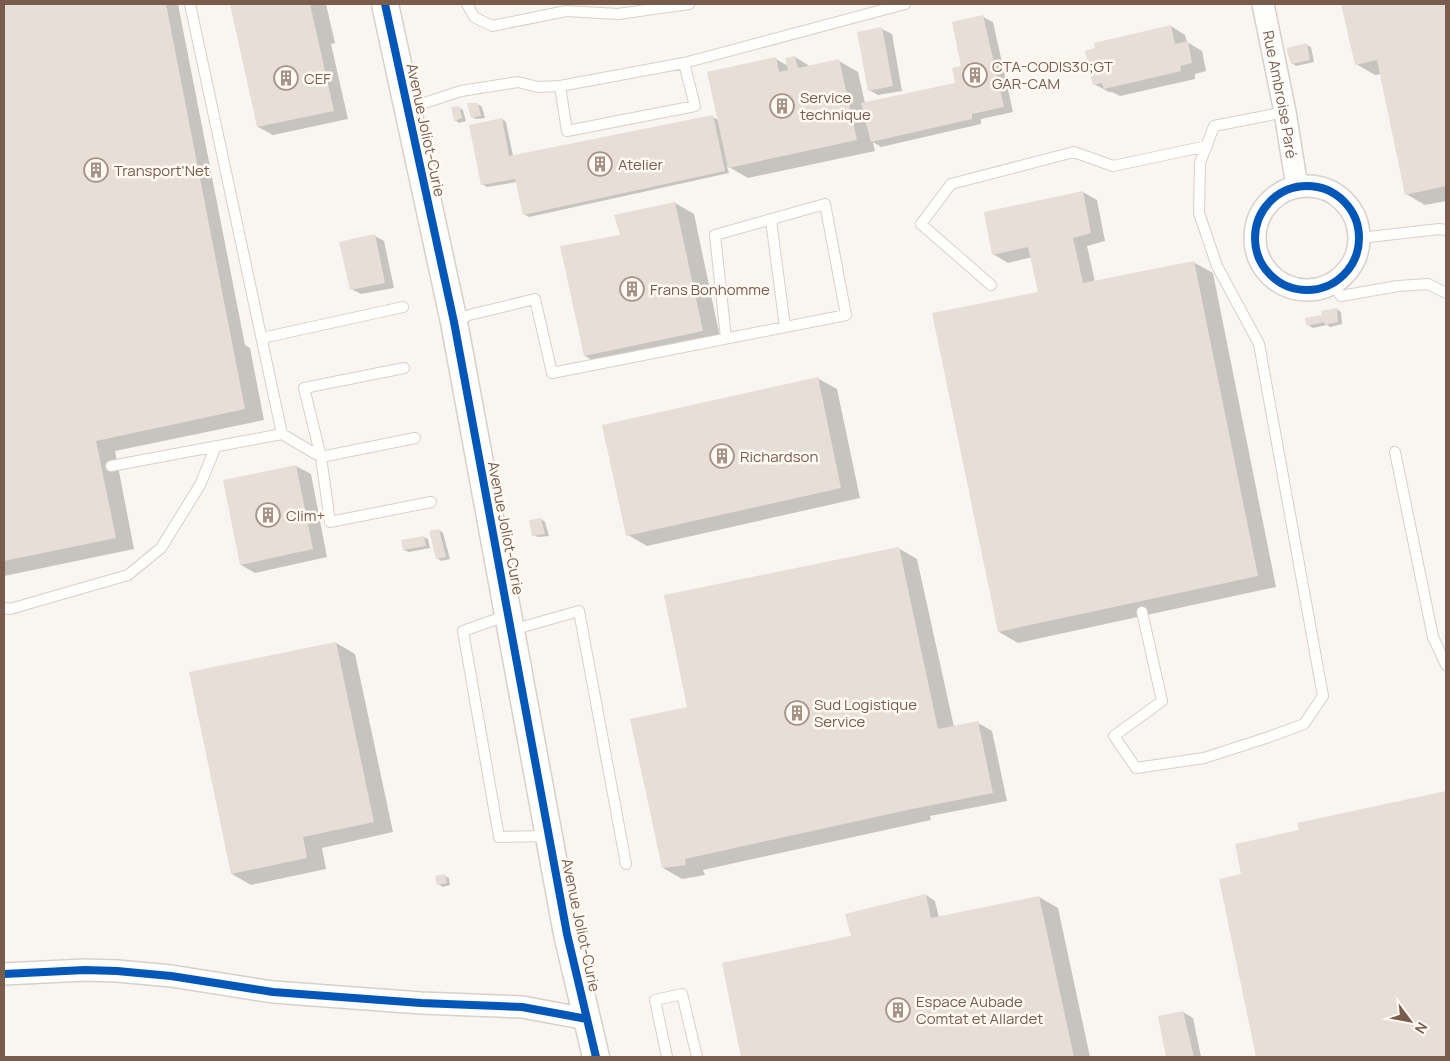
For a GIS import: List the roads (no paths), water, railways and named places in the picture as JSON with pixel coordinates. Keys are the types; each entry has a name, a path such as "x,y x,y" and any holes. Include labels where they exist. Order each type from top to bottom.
{"street":[{"name":"Avenue Joliot-Curie","path":"385,4 454,322 567,934 596,1057"},
{"name":"Rue Ambroise Paré","path":"1263,4 1285,112 1297,187"},
{"path":"1315,186 1333,192 1347,204 1356,220 1360,238 1356,257 1347,273 1332,284 1316,290 1298,290 1280,284 1267,272 1258,256 1254,239 1257,221 1266,205 1280,193 1297,187 1315,186"},
{"path":"4,974 85,970 117,971 171,976 273,992 522,1008 587,1019"}],"lane":[{"path":"190,4 282,434"},
{"path":"466,4 474,17 492,26 566,11 618,14 689,4"},
{"path":"408,108 461,91 518,82 538,87 560,86 684,63 905,4"},
{"path":"560,86 567,131 695,106 684,63"},
{"path":"1142,612 1162,701 1114,736 1136,768 1204,758 1304,724 1323,696 1259,344 1217,266 1200,213 1200,163 1214,126 1285,112"},
{"path":"990,285 921,224 951,184 1074,152 1113,166 1207,146"},
{"path":"454,322 469,315 535,299 552,373 846,315 825,204 715,235 726,338"},
{"path":"770,220 786,327"},
{"path":"1360,238 1439,229 1446,230"},
{"path":"1332,284 1341,296 1398,286 1428,284 1446,293"},
{"path":"262,338 403,306"},
{"path":"404,368 304,388 321,457 330,522 431,502"},
{"path":"111,466 282,434 321,457 416,438"},
{"path":"4,608 10,609 128,575 161,548 200,485 216,446"},
{"path":"1395,452 1433,637 1446,665"},
{"path":"549,836 499,837 463,631 579,611 626,864"},
{"path":"667,1057 654,1000 682,994 696,1057"}],"place":[{"name":"CTA-CODIS30;GT GAR-CAM","path":"975,75"},
{"name":"CEF","path":"286,78"},
{"name":"Service technique","path":"782,106"},
{"name":"Atelier","path":"600,164"},
{"name":"Transport'Net","path":"96,170"},
{"name":"Frans Bonhomme","path":"632,289"},
{"name":"Richardson","path":"722,456"},
{"name":"Clim+","path":"268,515"},
{"name":"Sud Logistique Service","path":"797,713"},
{"name":"Espace Aubade Comtat et Allardet","path":"898,1010"}]}
